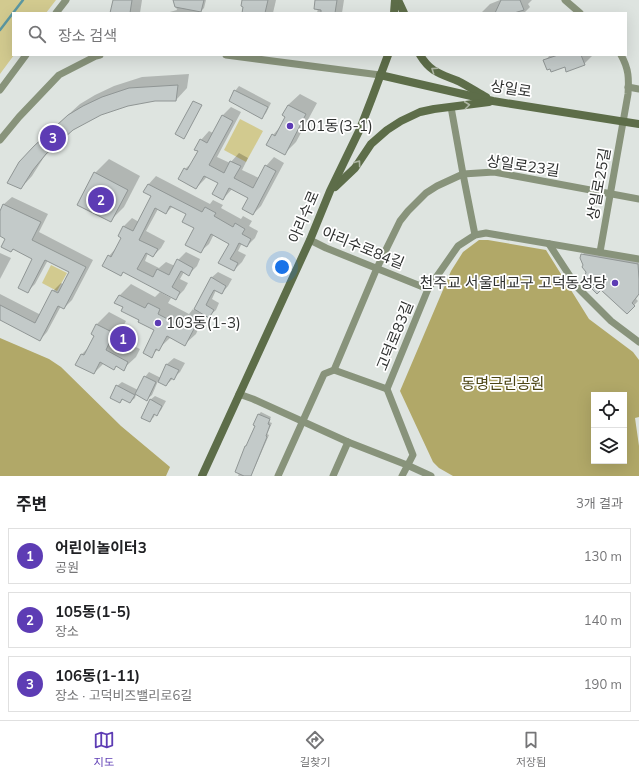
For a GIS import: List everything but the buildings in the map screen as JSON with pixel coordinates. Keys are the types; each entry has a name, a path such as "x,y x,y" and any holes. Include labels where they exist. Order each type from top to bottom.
{"main road":[{"path":"394,12 395,0"},
{"path":"398,0 404,12"},
{"name":"아리수로","path":"202,476 310,240 330,191 360,129 388,56"},
{"path":"421,56 430,68 493,101"},
{"name":"상일로","path":"380,75 493,101 639,124"},
{"path":"330,191 354,168 371,144 387,130 401,121 420,112 493,101"}],"street":[{"path":"57,12 66,0"},
{"path":"565,0 579,12"},
{"path":"0,90 25,56"},
{"path":"0,140 58,75 96,56"},
{"path":"234,56 380,75"},
{"name":"상일로25길","path":"600,252 628,94 628,74 625,62 622,56"},
{"path":"628,87 639,89"},
{"path":"451,107 475,235 486,233 639,259"},
{"name":"상일로23길","path":"334,370 377,268 400,221 426,193 437,186 463,174 494,172 639,199"},
{"name":"고덕로83길","path":"402,476 413,455 387,389 428,289 458,246 475,235"},
{"name":"아리수로84길","path":"310,240 326,248 428,289"},
{"path":"549,244 577,287 611,321 639,342"},
{"path":"278,476 324,374 334,370 387,389"},
{"path":"239,394 348,442 431,476"},
{"path":"333,476 348,442"}],"shaded area":[{"path":"0,0 56,0 47,12 12,12 12,56 13,56 0,74"},
{"path":"240,119 263,131 246,162 224,150"},
{"path":"51,265 67,273 57,291 42,283"},
{"path":"121,327 134,333 126,352 112,345"}],"green space":[{"name":"동명근린공원","path":"479,240 488,240 546,250 589,319 633,352 639,360 639,417 635,418 639,446 639,476 453,476 439,468 433,462 400,391 451,271 463,252"},
{"path":"0,338 49,359 61,367 121,426 170,467 166,476 0,476"}],"waterway":[{"path":"14,12 23,0"},
{"path":"0,30 12,14"}],"place":[{"name":"101동(3-1)","path":"290,126"},
{"name":"106동(1-11)","path":"53,138"},
{"name":"105동(1-5)","path":"101,200"},
{"name":"천주교 서울대교구 고덕동성당","path":"615,283"},
{"name":"103동(1-3)","path":"158,323"},
{"name":"어린이놀이터3","path":"123,339"}]}
